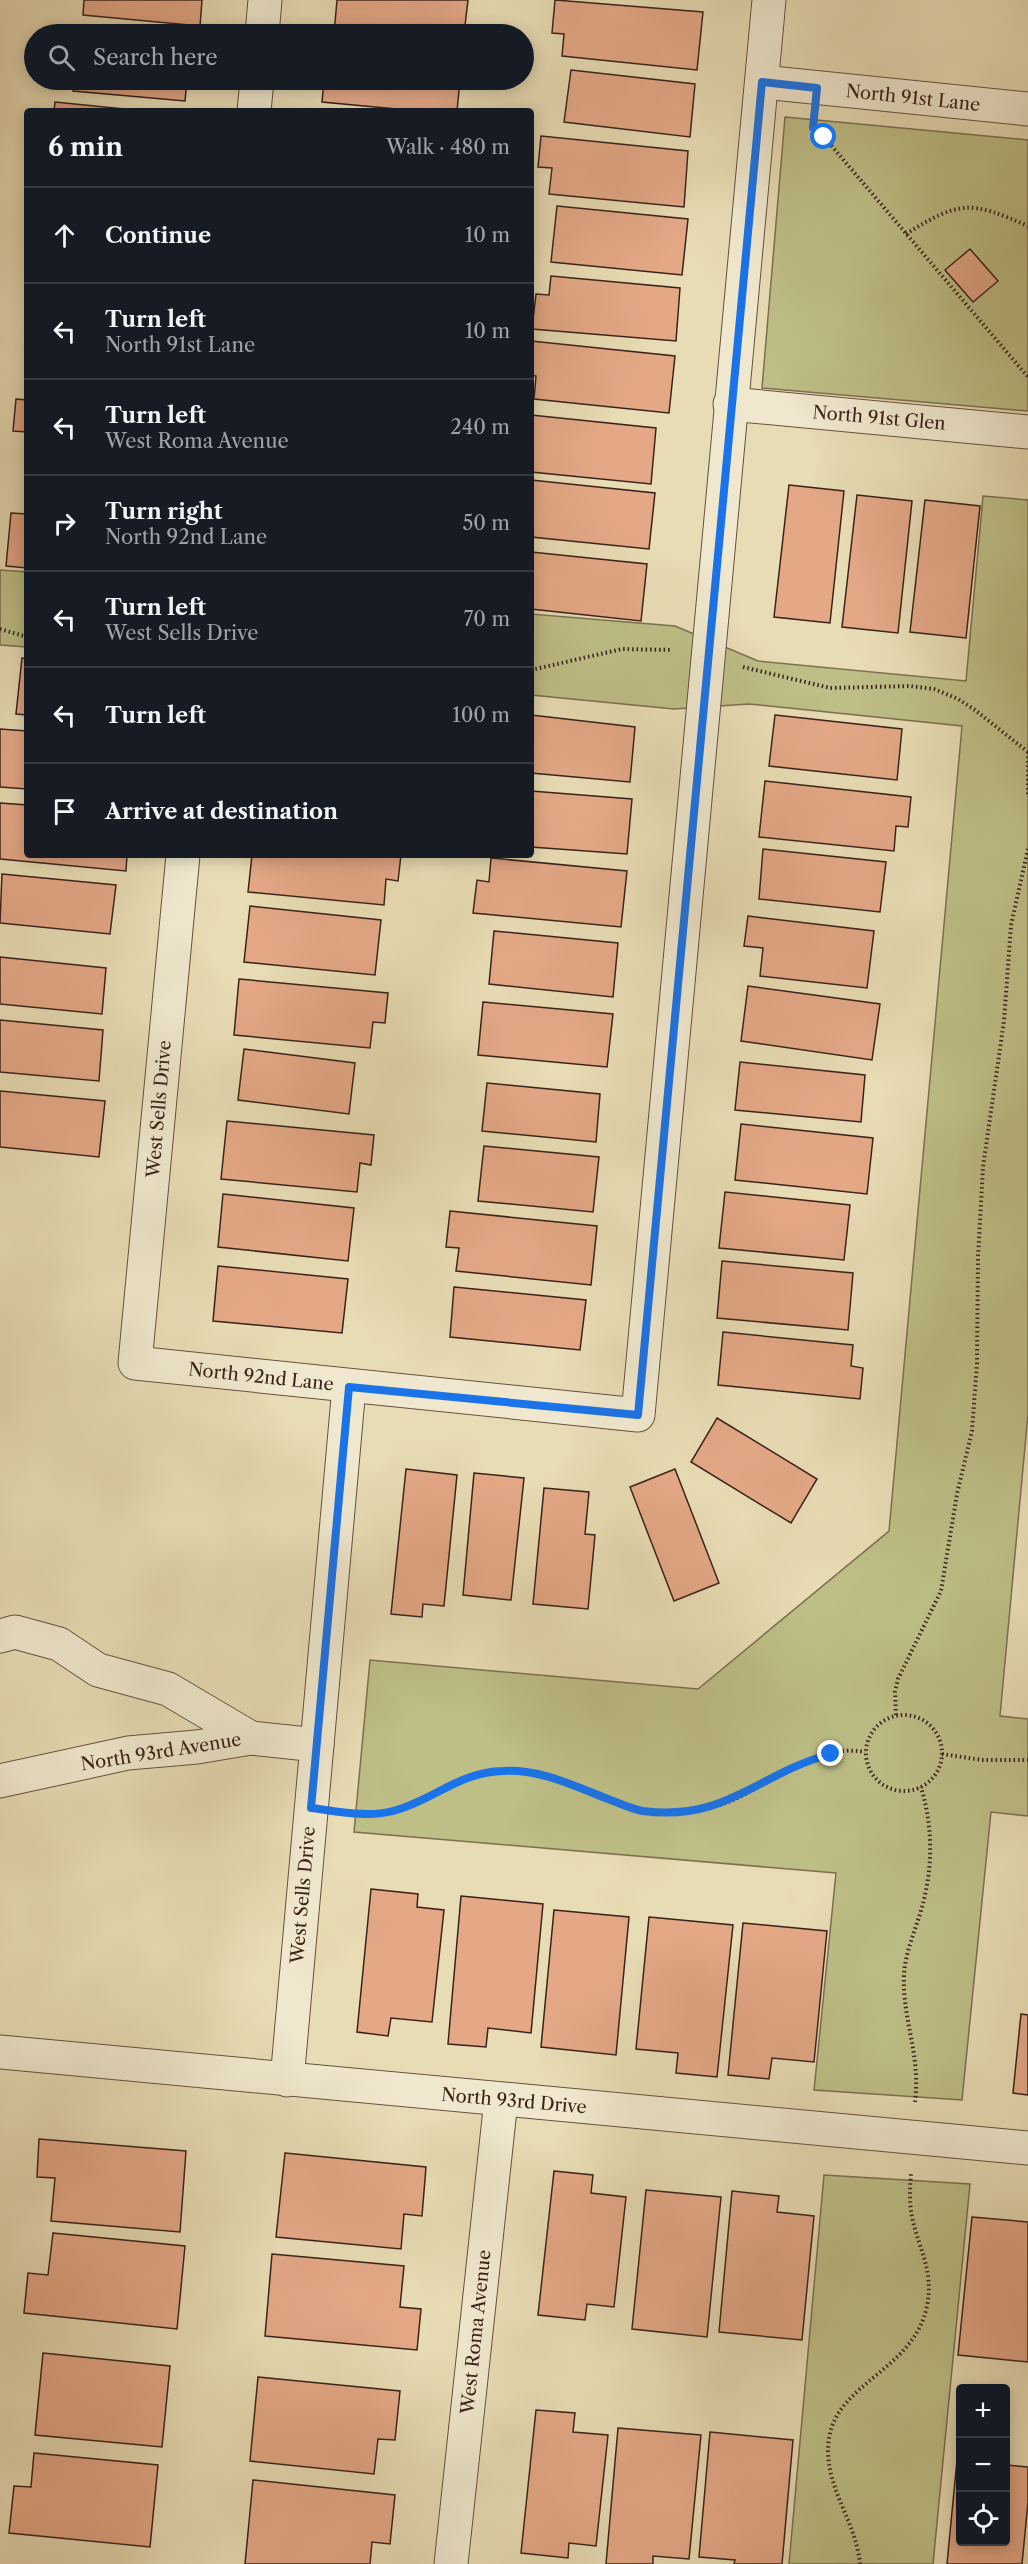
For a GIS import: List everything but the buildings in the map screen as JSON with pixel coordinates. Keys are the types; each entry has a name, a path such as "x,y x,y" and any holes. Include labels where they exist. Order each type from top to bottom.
{"street":[{"path":"263,24 265,0"},
{"path":"711,654 730,404 769,0"},
{"name":"North 91st Lane","path":"762,82 1028,110"},
{"path":"254,108 256,90"},
{"name":"North 91st Glen","path":"730,404 1028,432"},
{"name":"North 92nd Lane","path":"135,1363 349,1387 638,1415 711,654"},
{"name":"West Sells Drive","path":"135,1363 183,858"},
{"name":"West Sells Drive","path":"287,2080 349,1387"},
{"name":"North 93rd Avenue","path":"0,1636 15,1632 58,1644 98,1670 168,1689 251,1738"},
{"name":"North 93rd Avenue","path":"0,1781 128,1753 197,1747 251,1738 317,1745"},
{"name":"North 93rd Drive","path":"0,2052 1028,2148"},
{"name":"West Roma Avenue","path":"451,2564 501,2100"}],"path":[{"path":"817,88 813,128 824,137 1028,377"},
{"path":"906,234 948,211 964,207 983,207 1028,226"},
{"path":"0,629 24,636"},
{"path":"534,669 622,650 664,649 743,659 743,667 764,674 790,677 830,688 910,686 934,689 958,699 975,710 1028,752 1028,795"},
{"path":"896,1715 895,1692 898,1679 941,1591 957,1494 972,1431 977,1363 978,1258 983,1167 1004,1021 1011,925 1028,849"},
{"path":"909,1714 922,1719 932,1727 939,1738 942,1754 936,1774 921,1787 905,1792 881,1784 872,1776 865,1752 874,1728 884,1719 909,1714"},
{"path":"311,1808 348,1812 392,1811 458,1780 503,1771 553,1777 640,1811 678,1813 709,1808 734,1800 782,1772 808,1760 831,1754 865,1752"},
{"path":"942,1754 982,1760 1028,1760"},
{"path":"860,2564 853,2531 830,2477 829,2437 843,2406 855,2393 898,2358 916,2334 926,2307 928,2266 910,2203 917,2064 907,2009 904,1974 910,1944 926,1893 929,1867 931,1835 921,1787"}],"green space":[{"path":"785,117 1028,140 1028,411 762,388"},
{"path":"983,496 1028,500 1028,1414 1000,1716 1028,1719 1028,1816 991,1812 962,2100 814,2090 836,1873 354,1832 370,1660 698,1689 889,1531 962,726 749,704 674,709 534,695 534,614 675,626 758,661 966,681"},
{"path":"0,570 24,572 24,647 0,645"},
{"path":"824,2175 970,2184 933,2564 789,2564"}],"route":[{"path":"824,137 813,128 817,88 762,82 730,404 709,671 638,1415 349,1387 311,1808 368,1813 392,1811 458,1780 503,1771 529,1772 553,1777 640,1811 678,1813 709,1808 734,1800 782,1772 808,1760 831,1754"}]}
